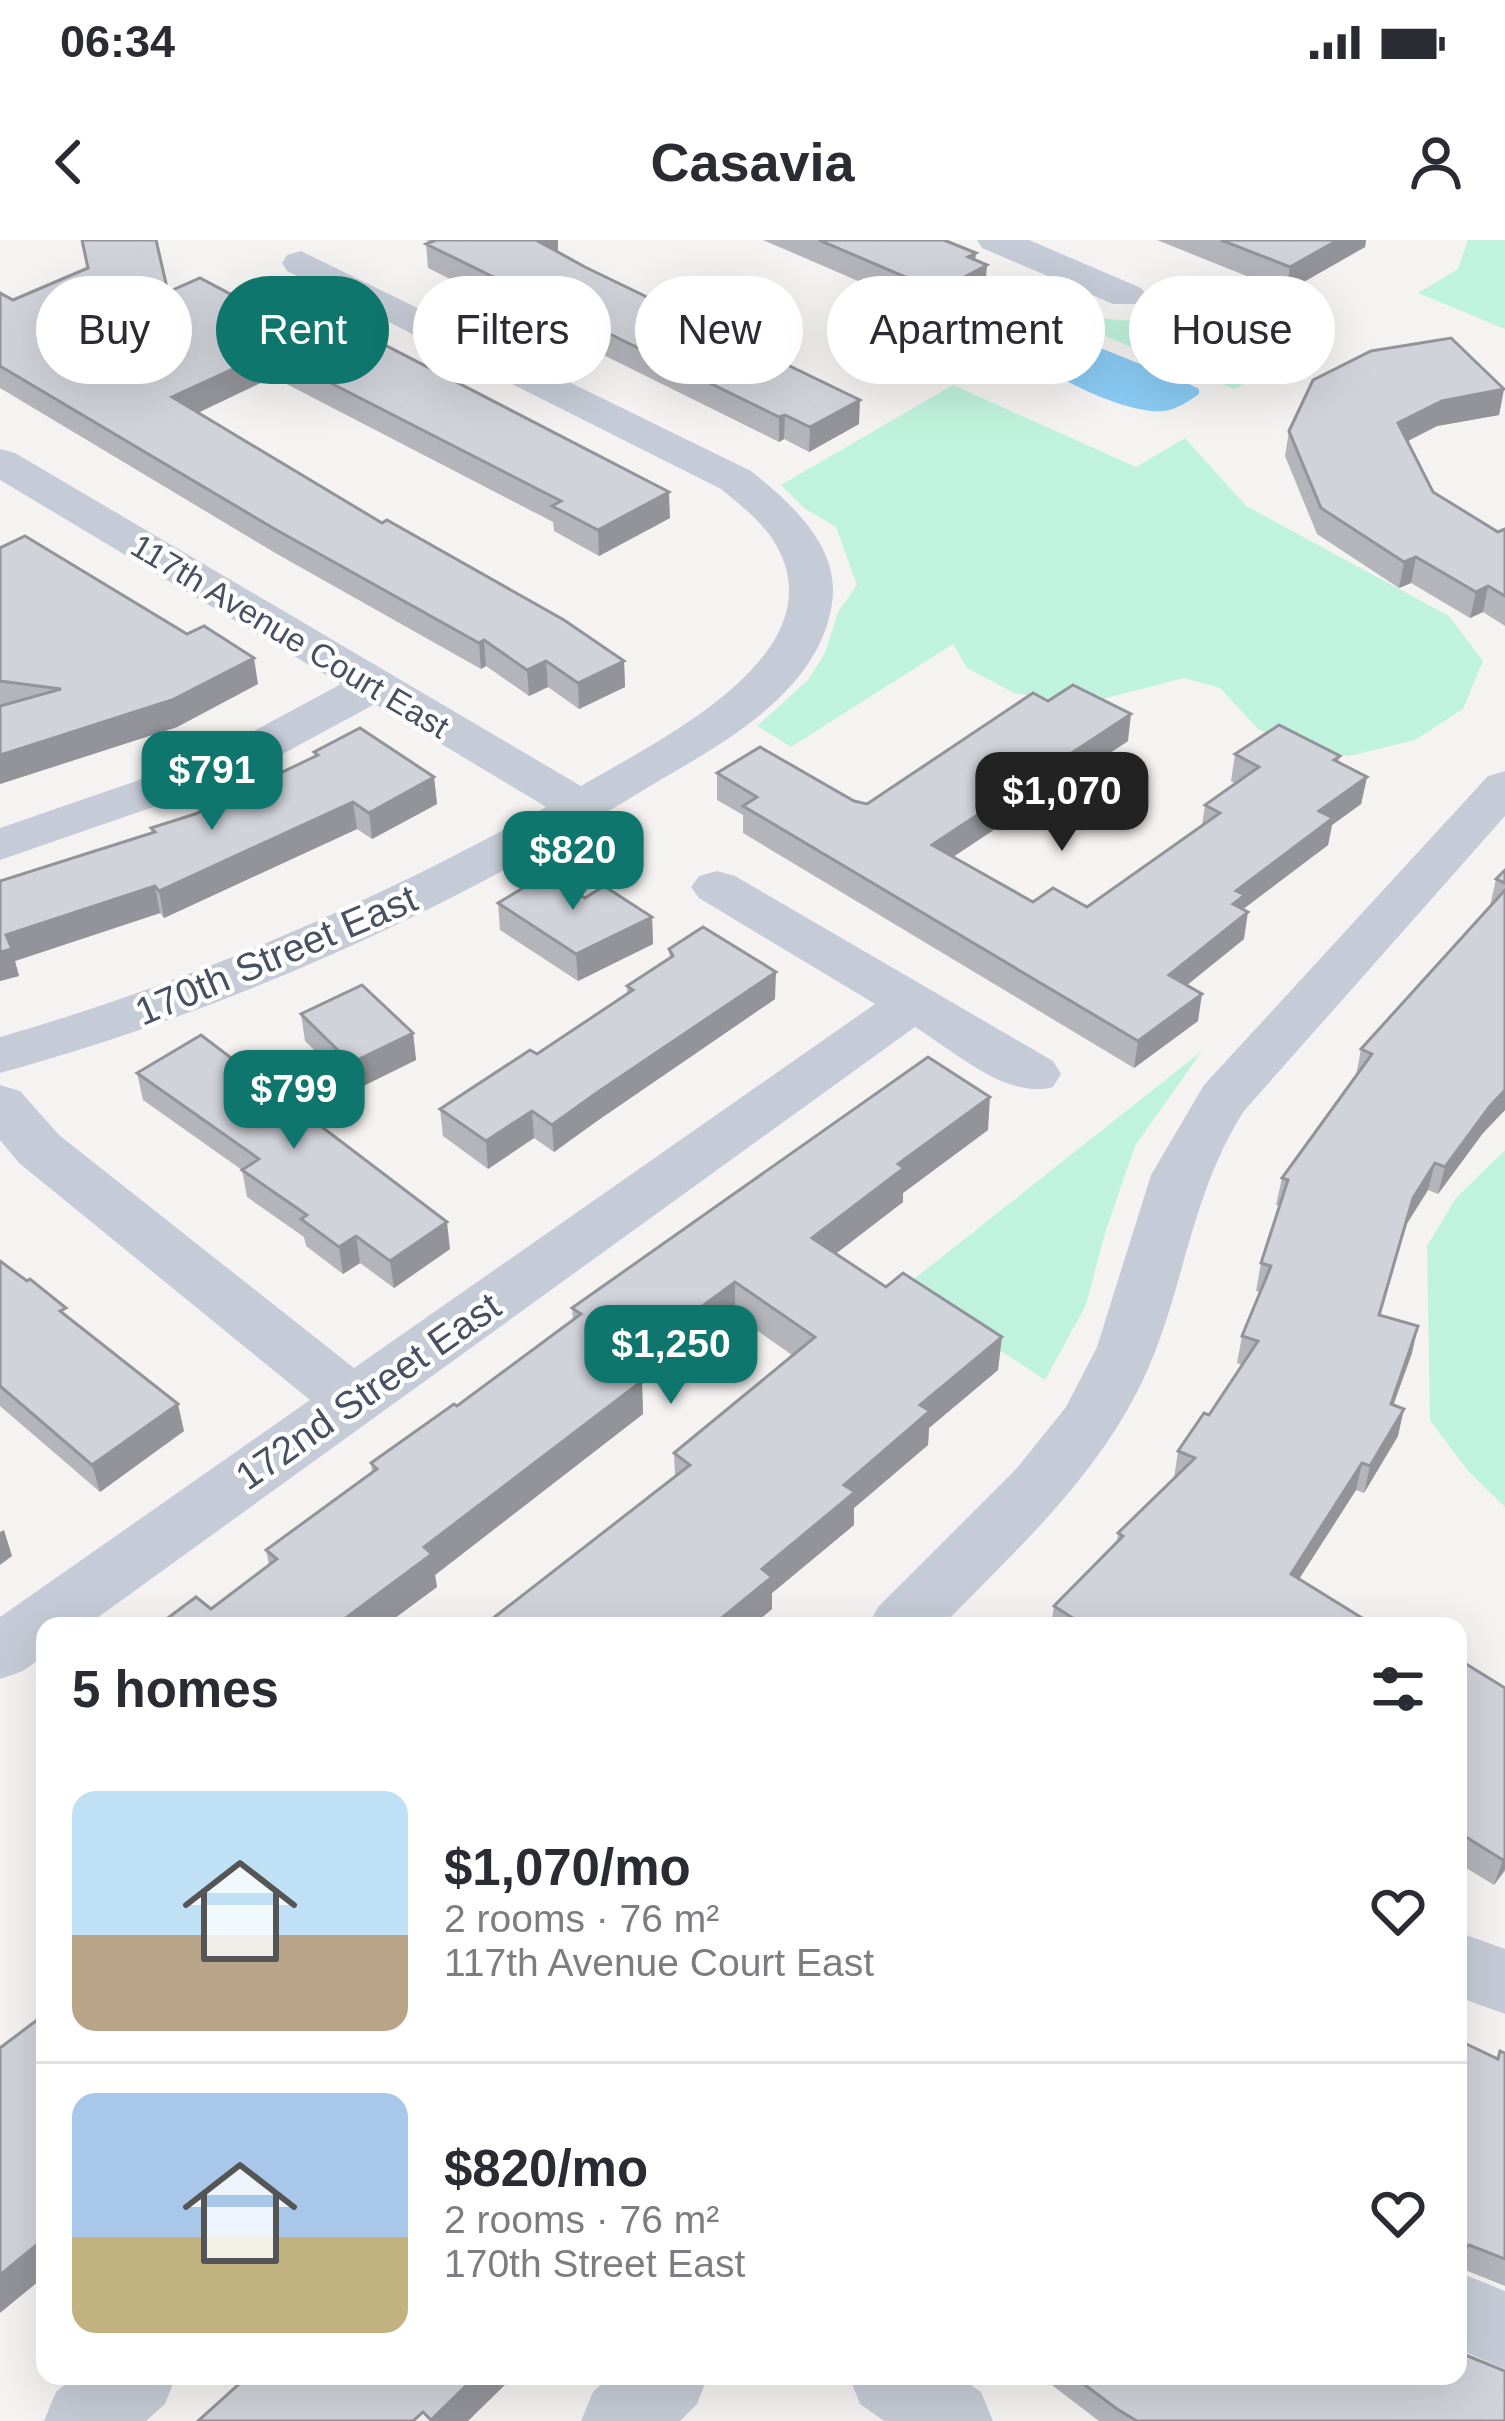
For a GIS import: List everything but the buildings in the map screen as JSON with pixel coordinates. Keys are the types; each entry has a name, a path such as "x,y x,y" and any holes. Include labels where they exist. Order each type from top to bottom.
{"street":[{"path":"996,240 1127,296"},
{"name":"170th Street East","path":"0,1055 206,992 307,951 494,859 727,716 765,686 805,622 811,593 806,558 779,514 736,480 302,262"},
{"name":"117th Avenue Court East","path":"8,477 582,808"},
{"path":"0,845 223,766 373,686"},
{"path":"910,1617 1064,1456 1107,1393 1141,1315 1169,1202 1190,1149 1224,1098 1505,786"},
{"path":"717,887 1034,1074"},
{"name":"172nd Street East","path":"49,1617 911,1004"},
{"path":"0,1103 38,1148 353,1401"},
{"name":"172nd Street East","path":"0,1652 36,1626"},
{"path":"1467,1967 1505,1982"},
{"path":"1467,2314 1505,2330"},
{"path":"85,2421 126,2385"},
{"path":"622,2421 659,2385"},
{"path":"902,2385 952,2421"}],"green space":[{"path":"1468,240 1505,240 1505,329 1418,293 1458,269"},
{"path":"1105,319 1129,320 1129,346 1105,336"},
{"path":"953,385 1136,467 1185,438 1246,506 1449,616 1483,661 1463,709 1415,740 1349,756 1301,748 1258,729 1220,688 1184,678 1083,704 1014,693 967,668 953,644 791,747 757,726 808,680 825,653 838,612 857,585 836,527 804,508 781,485"},
{"path":"1202,1051 1135,1146 1086,1305 1045,1380 904,1287"},
{"path":"1505,1150 1505,1507 1467,1470 1430,1420 1427,1246 1456,1198"}],"water":[{"path":"1105,350 1129,360 1129,384 1189,384 1199,394 1174,409 1151,411 1073,384 1105,384"}]}
